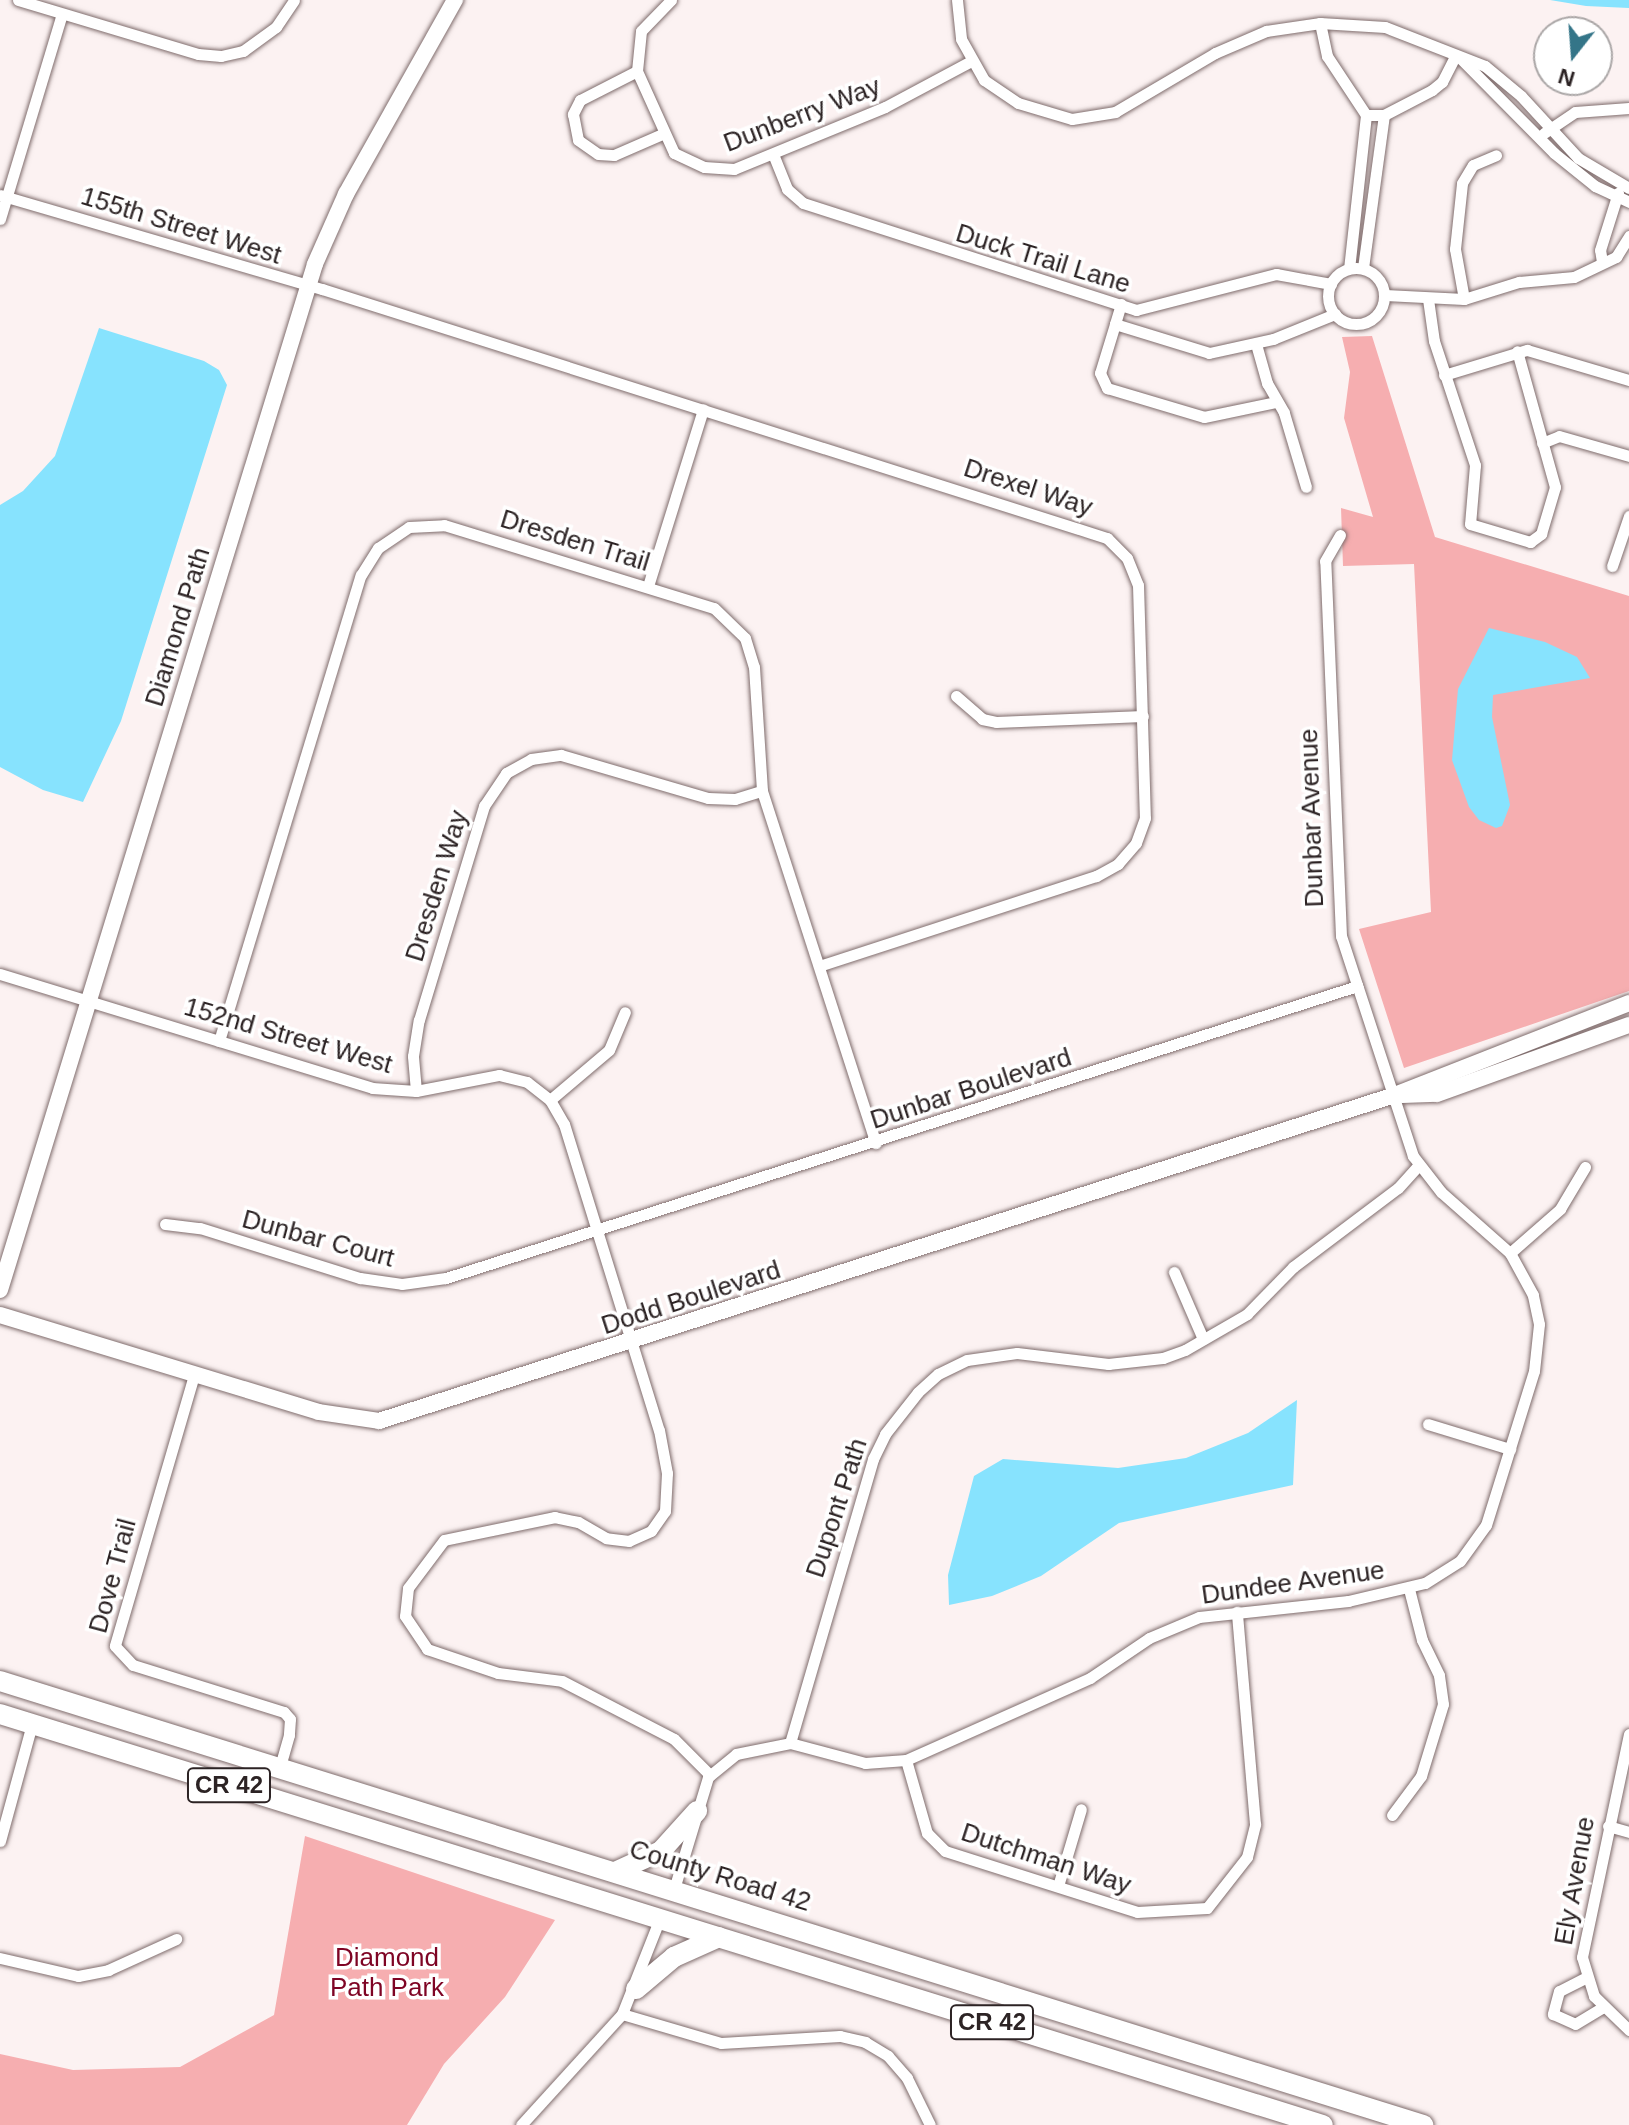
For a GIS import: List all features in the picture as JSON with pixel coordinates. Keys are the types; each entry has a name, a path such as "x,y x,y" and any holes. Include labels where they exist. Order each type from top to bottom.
{"highway":[{"name":"County Road 42","path":"0,1681 617,1871 1423,2125"},
{"name":"CR 42","path":"0,1714 1323,2125"},
{"path":"617,1871 642,1864 661,1851 697,1811"},
{"path":"623,1907 674,1889"},
{"path":"660,1918 716,1902"},
{"path":"636,1989 674,1957 719,1937"}],"street":[{"path":"18,0 198,54 221,56 243,51 276,27 294,0"},
{"name":"Diamond Path","path":"0,1290 307,286 346,194 455,0"},
{"name":"Dunberry Way","path":"671,0 641,31 637,71 662,134 681,157 720,170 773,154 918,91 971,61"},
{"path":"957,0 956,20 971,61 984,80 1018,103 1051,116 1088,118 1126,107 1215,53 1266,31 1320,23 1385,27 1458,56 1544,133 1625,187 1616,198 1600,250 1602,262"},
{"path":"0,219 3,196 62,14"},
{"path":"1320,23 1327,56 1366,115 1349,268"},
{"path":"1366,115 1384,115 1442,82 1458,56"},
{"path":"637,71 580,100 573,114 578,140 598,154 614,155 662,134"},
{"path":"1544,133 1575,112 1629,108"},
{"path":"1363,268 1384,115"},
{"path":"1544,133 1580,175 1616,198 1629,202"},
{"name":"Duck Trail Lane","path":"773,154 787,189 803,203 943,253 1146,310 1276,274 1331,284"},
{"path":"1464,299 1455,249 1462,183 1473,165 1496,155"},
{"name":"155th Street West","path":"3,196 349,300"},
{"path":"1385,295 1464,299 1519,282 1574,277 1616,257 1629,236"},
{"path":"1349,268 1363,268 1376,275 1385,295 1377,315 1363,323 1351,324 1335,314 1328,300 1331,284 1349,268"},
{"path":"1428,299 1444,375 1475,465 1468,518 1474,527 1518,541 1537,539 1555,487 1517,351"},
{"name":"Drexel Way","path":"349,300 1107,538 1127,558 1138,585 1143,716 1145,818 1136,843 1118,864 1096,876 819,966"},
{"path":"1121,304 1101,382 1117,392 1204,417 1276,402"},
{"path":"1115,324 1209,353 1256,344 1335,314"},
{"path":"1256,344 1306,487"},
{"path":"1444,375 1517,351 1540,352 1629,380"},
{"path":"648,586 703,409"},
{"path":"1542,443 1559,436 1629,456"},
{"path":"1612,566 1629,516"},
{"name":"Dresden Trail","path":"219,1041 361,575 378,548 409,527 444,525 714,608 745,638 754,667 762,791 876,1143"},
{"name":"Dunbar Avenue","path":"1340,535 1325,561 1335,889 1341,936 1392,1096"},
{"path":"956,696 982,719 996,722 1143,716"},
{"name":"Dresden Way","path":"416,1091 413,1056 419,1020 484,806 506,773 531,759 561,755 708,798 735,799 762,791"},
{"name":"152nd Street West","path":"0,974 372,1088 416,1091 499,1075 527,1082 550,1100"},
{"name":"Dunbar Boulevard","path":"598,1232 1357,986"},
{"path":"1392,1096 1629,1003"},
{"path":"625,1012 609,1050 550,1100 564,1124 665,1451 667,1500 660,1522 629,1541 606,1538 578,1522 555,1517 444,1540 408,1588 405,1616 427,1649 498,1673 562,1681 674,1739 710,1775 674,1889"},
{"path":"1392,1096 1437,1094 1629,1025"},
{"name":"Dundee Avenue","path":"710,1775 754,1746 790,1743 865,1763 906,1760 1090,1678 1173,1626 1237,1612 1409,1589 1449,1571 1469,1552 1486,1525 1537,1358 1539,1333 1533,1295 1510,1253 1419,1165 1392,1096"},
{"name":"Dodd Boulevard","path":"0,1315 319,1412 379,1421 632,1343 1392,1096"},
{"name":"Dupont Path","path":"790,1743 873,1459 885,1434 918,1392 967,1360 1017,1353 1073,1362 1132,1362 1163,1358 1247,1314 1312,1250 1398,1188 1419,1165"},
{"path":"1510,1253 1560,1209 1585,1167"},
{"name":"Dunbar Court","path":"165,1224 200,1228 360,1278 402,1284 446,1278 598,1232"},
{"path":"1174,1272 1203,1339"},
{"name":"Dove Trail","path":"194,1375 115,1646 133,1665 284,1712 290,1719 280,1767"},
{"path":"1428,1424 1510,1449"},
{"path":"1392,1815 1421,1776 1443,1704 1439,1675 1422,1640 1409,1589"},
{"name":"Dutchman Way","path":"906,1760 927,1833 945,1851 1137,1912 1191,1913 1207,1908 1233,1881 1247,1857 1255,1824 1237,1612"},
{"path":"0,1841 32,1724"},
{"name":"Ely Avenue","path":"1625,2028 1602,2008 1585,1978 1583,1936 1629,1734"},
{"path":"1058,1886 1081,1809"},
{"path":"1608,1826 1629,1832"},
{"path":"521,2125 622,2014 636,1989 660,1918"},
{"path":"0,1958 78,1976 108,1970 176,1939"},
{"path":"1585,1978 1559,1991 1553,2014 1575,2024 1602,2008"},
{"path":"622,2014 721,2043 840,2036 865,2042 888,2056 907,2078 930,2125"}],"green space":[{"path":"1372,336 1435,537 1629,596 1629,991 1404,1068 1359,929 1431,912 1414,564 1343,566 1341,508 1373,517 1344,418 1350,372 1342,337"},
{"name":"Diamond Path Park","path":"305,1836 555,1920 505,1997 444,2064 407,2125 0,2125 0,2054 73,2070 180,2067 274,2015"}],"water":[{"path":"1550,0 1629,0 1629,8 1586,6"},
{"path":"99,328 204,361 219,370 227,385 121,721 83,802 43,790 0,767 0,505 23,491 55,456"},
{"path":"1489,628 1545,642 1577,657 1590,678 1493,695 1492,717 1510,805 1502,826 1496,828 1479,820 1469,807 1452,760 1458,689"},
{"path":"1297,1400 1293,1485 1119,1523 1041,1576 992,1596 949,1605 948,1575 974,1476 1003,1459 1118,1468 1186,1458 1248,1433"}]}
